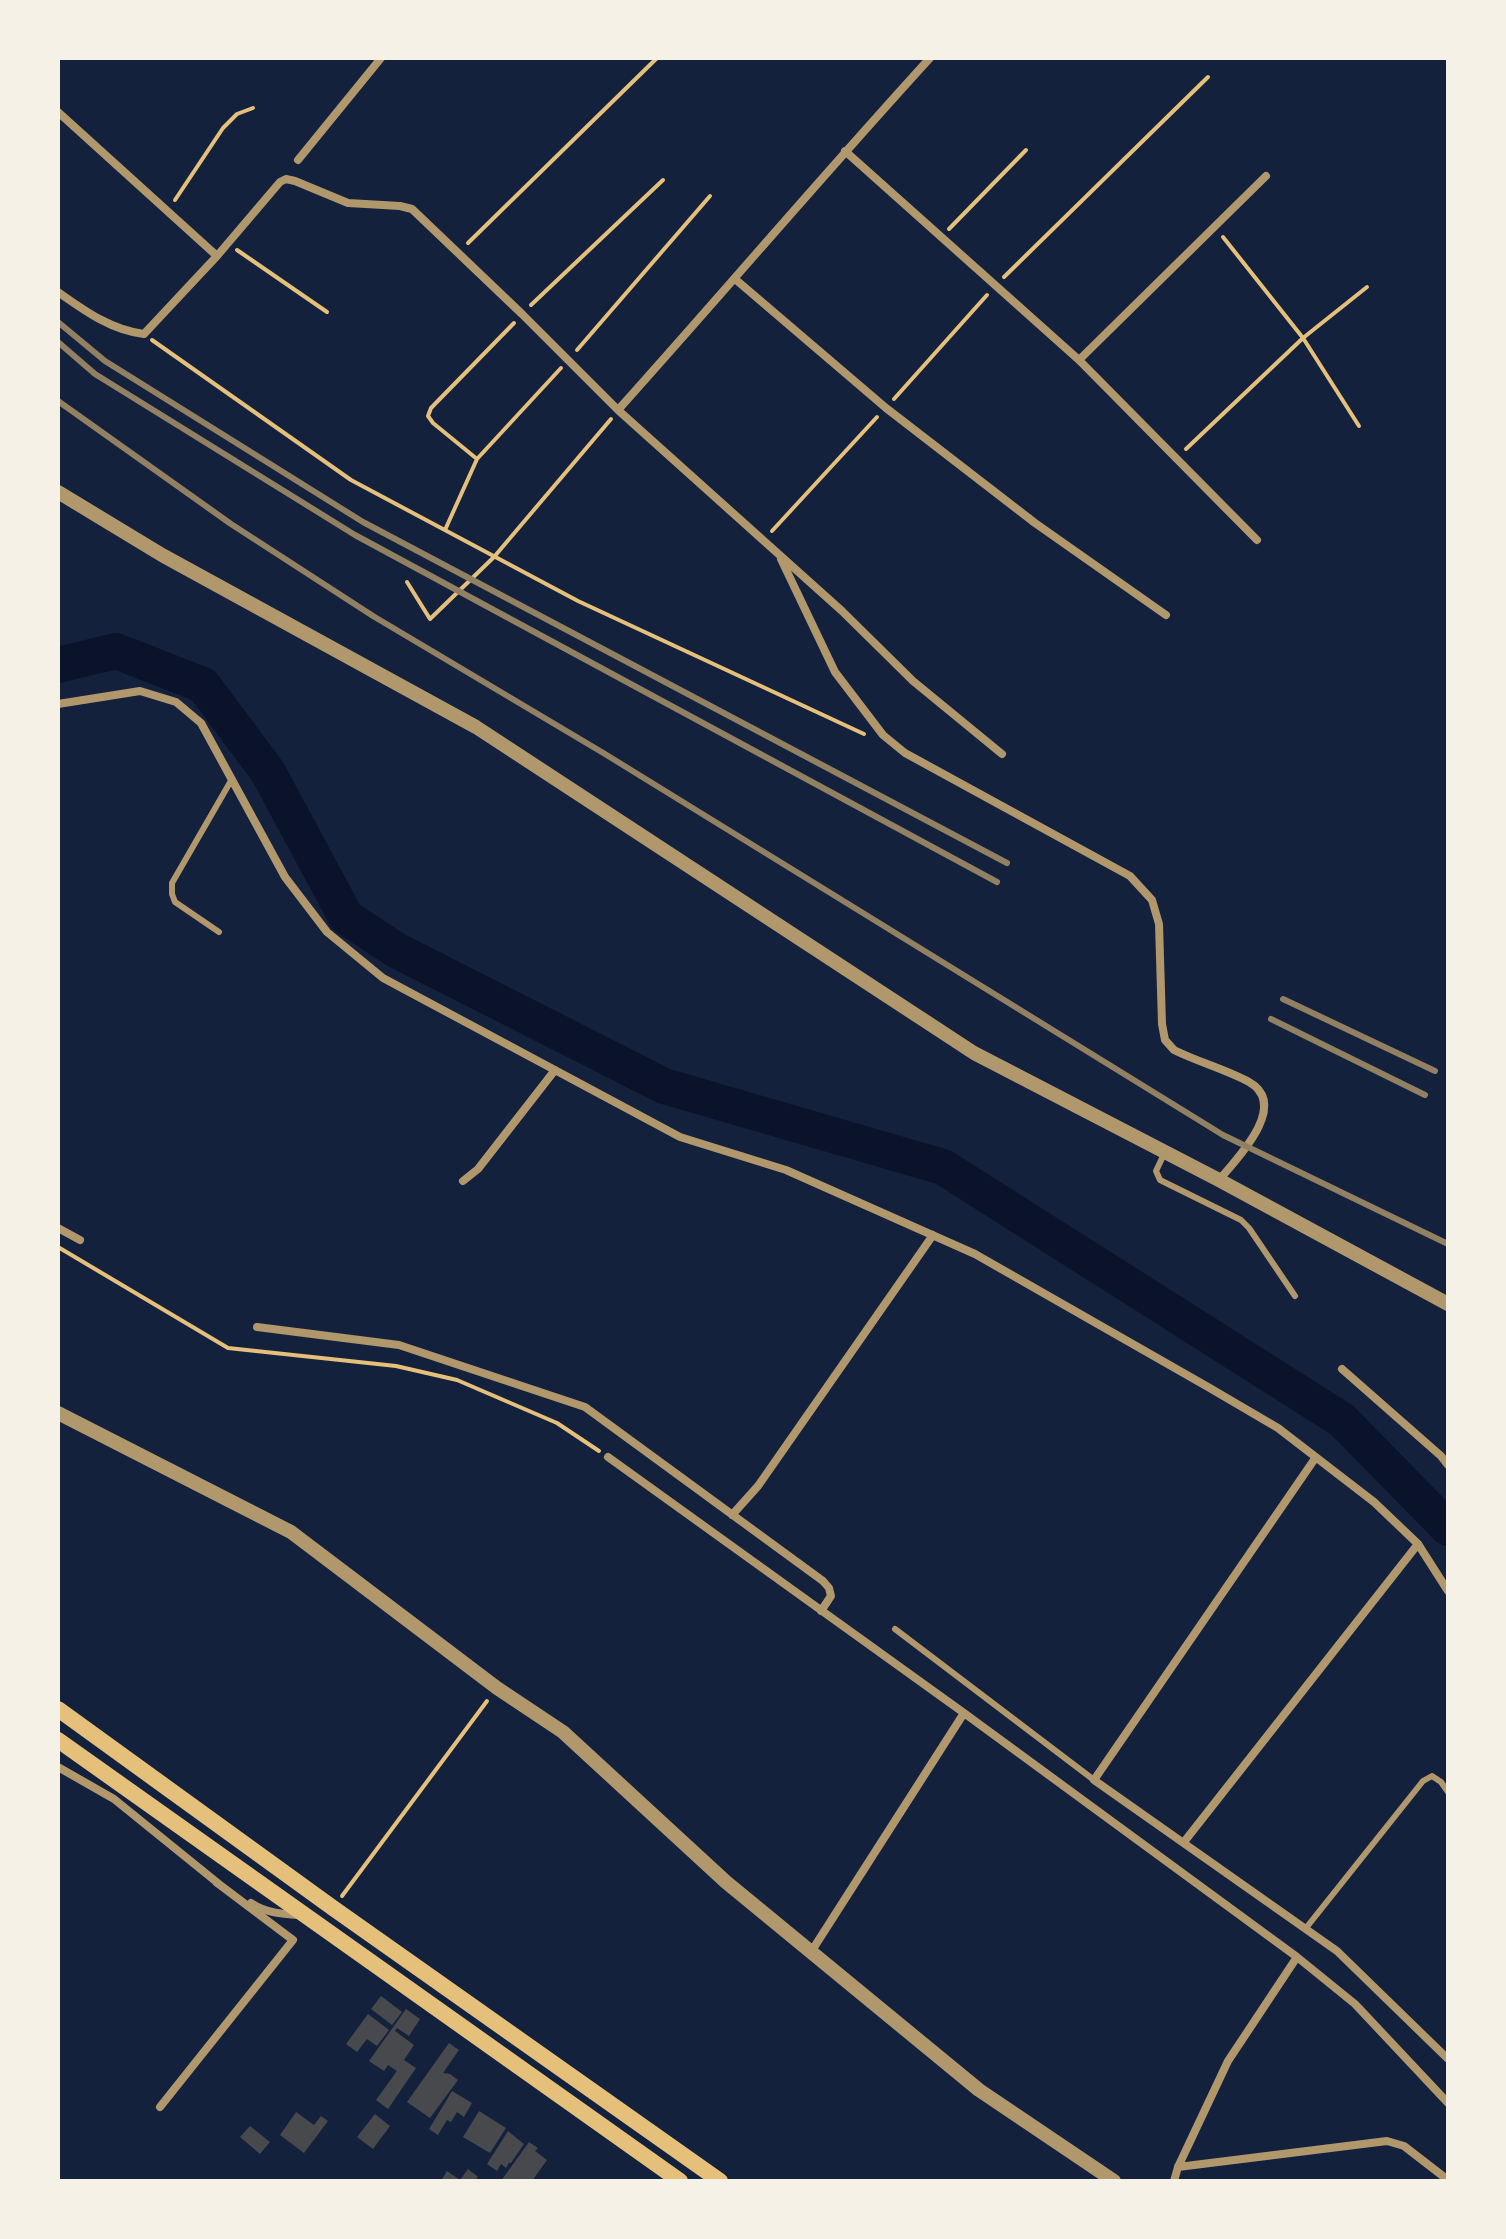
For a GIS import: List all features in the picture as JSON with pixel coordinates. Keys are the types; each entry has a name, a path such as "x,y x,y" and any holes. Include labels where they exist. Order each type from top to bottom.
{"main road":[{"path":"58,1709 720,2181"},
{"path":"58,1740 680,2181"}],"street":[{"path":"298,160 381,58"},
{"path":"618,410 930,58"},
{"path":"58,112 217,256"},
{"path":"845,151 1079,360 1257,540"},
{"path":"1079,360 1266,176"},
{"path":"58,292 96,319 131,333 144,334 286,179 348,203 412,209 618,410 842,611 913,681 1002,754"},
{"path":"735,279 886,408 1035,523 1166,615"},
{"path":"58,492 162,555 476,727 974,1053 1219,1180 1448,1304"},
{"path":"779,555 835,672 876,727 905,753 1130,876 1152,900 1159,924 1165,1040 1174,1050 1252,1084 1263,1098 1264,1118 1247,1147 1219,1180"},
{"path":"58,704 140,691 176,702 201,723 285,877 327,932 383,978 680,1137 786,1170 975,1254 1208,1387 1278,1428 1374,1502 1418,1544 1448,1591"},
{"path":"463,1181 478,1169 555,1070"},
{"path":"58,1228 80,1240"},
{"path":"732,1515 758,1486 933,1235"},
{"path":"257,1327 399,1345 585,1407 823,1581 831,1596 821,1611"},
{"path":"1342,1369 1448,1465"},
{"path":"58,1413 291,1532 497,1688 563,1732 726,1882 979,2090 1114,2181"},
{"path":"608,1457 1297,1957 1355,2004 1448,2103"},
{"path":"1316,1457 1094,1780 1337,1951 1448,2059"},
{"path":"1184,1842 1418,1544"},
{"path":"811,1952 964,1713"},
{"path":"58,1767 114,1799 293,1940 160,2107"},
{"path":"216,1882 261,1910 304,1915"},
{"path":"1174,2181 1228,2061 1297,1957"},
{"path":"1178,2167 1387,2141 1404,2146 1448,2180"}],"lane":[{"path":"219,932 175,902 172,883 232,779"},
{"path":"1165,1152 1156,1171 1160,1180 1241,1220 1295,1296"},
{"path":"895,1629 1094,1780"},
{"path":"1306,1928 1423,1781 1432,1776 1448,1792"}],"path":[{"path":"458,253 657,58"},
{"path":"995,286 1208,77"},
{"path":"167,212 223,128 237,114 253,108"},
{"path":"941,237 1026,150"},
{"path":"477,459 433,423 428,416 431,408 522,314 663,180"},
{"path":"1215,227 1303,338 1359,426"},
{"path":"228,244 327,312"},
{"path":"1176,458 1303,338 1367,287"},
{"path":"144,334 351,480 578,601 877,740"},
{"path":"407,582 430,619 494,557 618,410"},
{"path":"58,1247 228,1348 396,1366 457,1380 557,1423 608,1457"},
{"path":"333,1908 497,1688"}],"building":[{"path":"381,1996 402,2012 392,2025 371,2009"},
{"path":"406,2009 420,2019 409,2036 397,2028 395,2031 414,2045 404,2060 416,2068 388,2109 376,2100 397,2071 388,2065 384,2071 369,2061"},
{"path":"368,2014 389,2030 377,2046 367,2039 357,2052 346,2044"},
{"path":"449,2043 459,2050 443,2073 458,2080 430,2118 407,2102"},
{"path":"452,2091 472,2103 464,2117 457,2112 451,2122 447,2120 438,2135 429,2129"},
{"path":"479,2111 506,2128 490,2153 463,2137"},
{"path":"296,2112 314,2125 321,2116 328,2121 304,2153 280,2135"},
{"path":"375,2114 390,2126 373,2149 357,2137"},
{"path":"250,2126 270,2142 260,2154 240,2137"},
{"path":"508,2131 524,2144 506,2168 501,2164 497,2171 487,2164"},
{"path":"529,2142 547,2160 532,2181 501,2181"},
{"path":"468,2169 478,2177 475,2181 441,2181 447,2171 460,2180"}],"waterway":[{"path":"58,665 116,651 203,685 268,772 346,917 396,950 664,1086 943,1167 1342,1420 1448,1528"}],"railway":[{"path":"58,322 105,361 363,522 1007,863"},
{"path":"58,342 95,374 355,535 997,882"},
{"path":"58,401 231,524 373,616 605,754 1223,1135 1448,1244"},
{"path":"1283,999 1435,1071"},
{"path":"1271,1019 1425,1095"}]}
